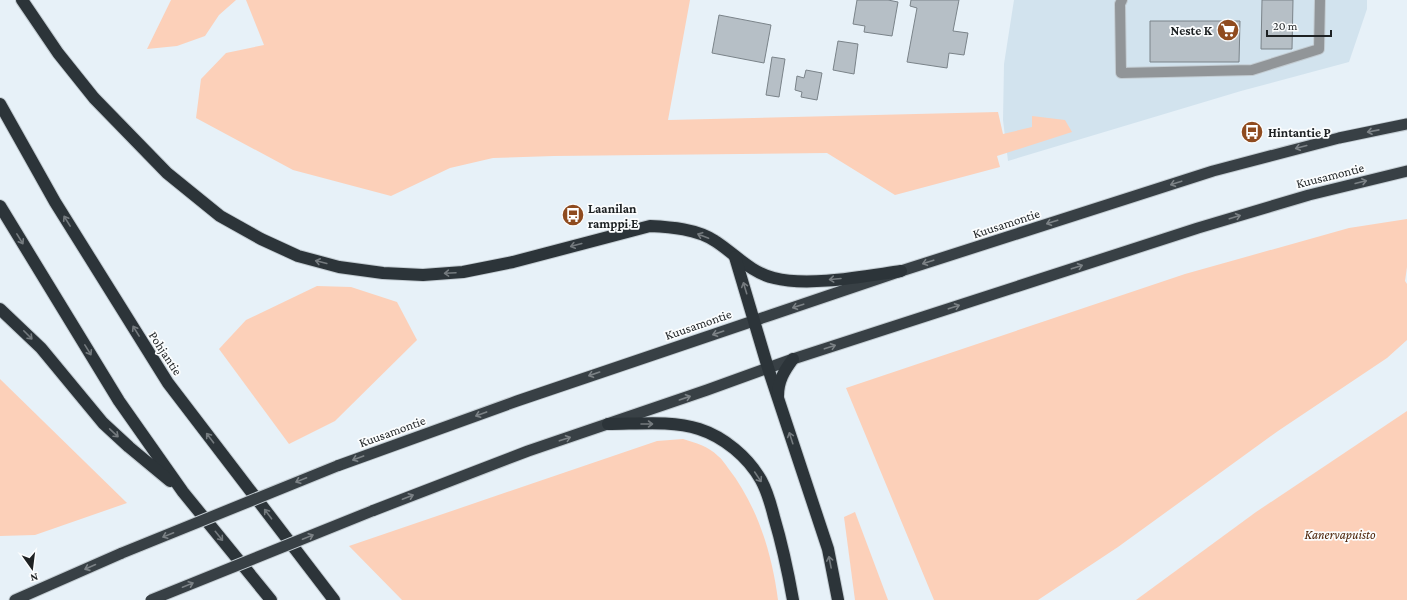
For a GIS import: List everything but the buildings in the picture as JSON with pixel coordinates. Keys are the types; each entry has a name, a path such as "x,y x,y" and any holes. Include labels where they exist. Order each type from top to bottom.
{"highway":[{"path":"22,0 58,53 94,98 166,173 220,216 261,240 298,256 339,267 383,273 423,275 463,272 514,262 650,226 670,227 700,234 714,240 735,257 761,273 773,278 788,281 838,279 901,271"},
{"name":"Pohjantie","path":"0,104 55,202 168,383 334,600"},
{"name":"Kuusamontie","path":"15,600 122,553 337,466 517,401 901,271 1213,171 1339,138 1407,124"},
{"name":"Kuusamontie","path":"151,600 528,451 708,390 793,359 1198,228 1309,194 1407,171"},
{"path":"0,206 119,401 183,492 271,600"},
{"path":"735,257 768,368 828,548 838,600"},
{"path":"0,309 41,348 103,423 183,492"},
{"path":"779,401 778,386 783,373 793,359"},
{"path":"608,424 676,424 698,428 716,436 745,459 761,480 771,505 783,546 793,600"}],"lane":[{"path":"1122,0 1120,4 1121,73 1252,70 1319,49 1320,0"}],"shaded area":[{"path":"1014,0 1367,0 1367,9 1349,62 1241,91 1008,161 1003,120 1004,64"}],"green space":[{"path":"171,0 236,0 219,15 205,36 177,46 147,49"},
{"path":"246,0 690,0 668,120 998,112 1003,134 1032,127 1032,116 1065,120 1072,132 997,156 1000,167 895,195 827,153 493,158 450,168 391,196 293,170 196,118 201,79 226,53 264,45"},
{"path":"1407,219 1407,267 1405,281 1407,284 1407,340 1387,358 1278,431 1118,547 1038,600 934,600 846,388 1185,274 1349,228"},
{"path":"317,286 351,287 397,302 417,340 335,421 289,444 219,349 246,320"},
{"path":"0,379 127,503 35,535 0,536"},
{"name":"Kanervapuisto","path":"1407,411 1407,600 1136,600 1256,512"},
{"path":"683,439 702,445 714,453 722,460 738,482 762,530 772,565 778,600 402,600 349,546 657,441"},
{"path":"855,512 888,600 855,600 844,517"}],"place":[{"name":"Neste K","path":"1228,30"},
{"name":"Hintantie P","path":"1252,132"},
{"name":"Laanilan ramppi E","path":"573,215"}]}
